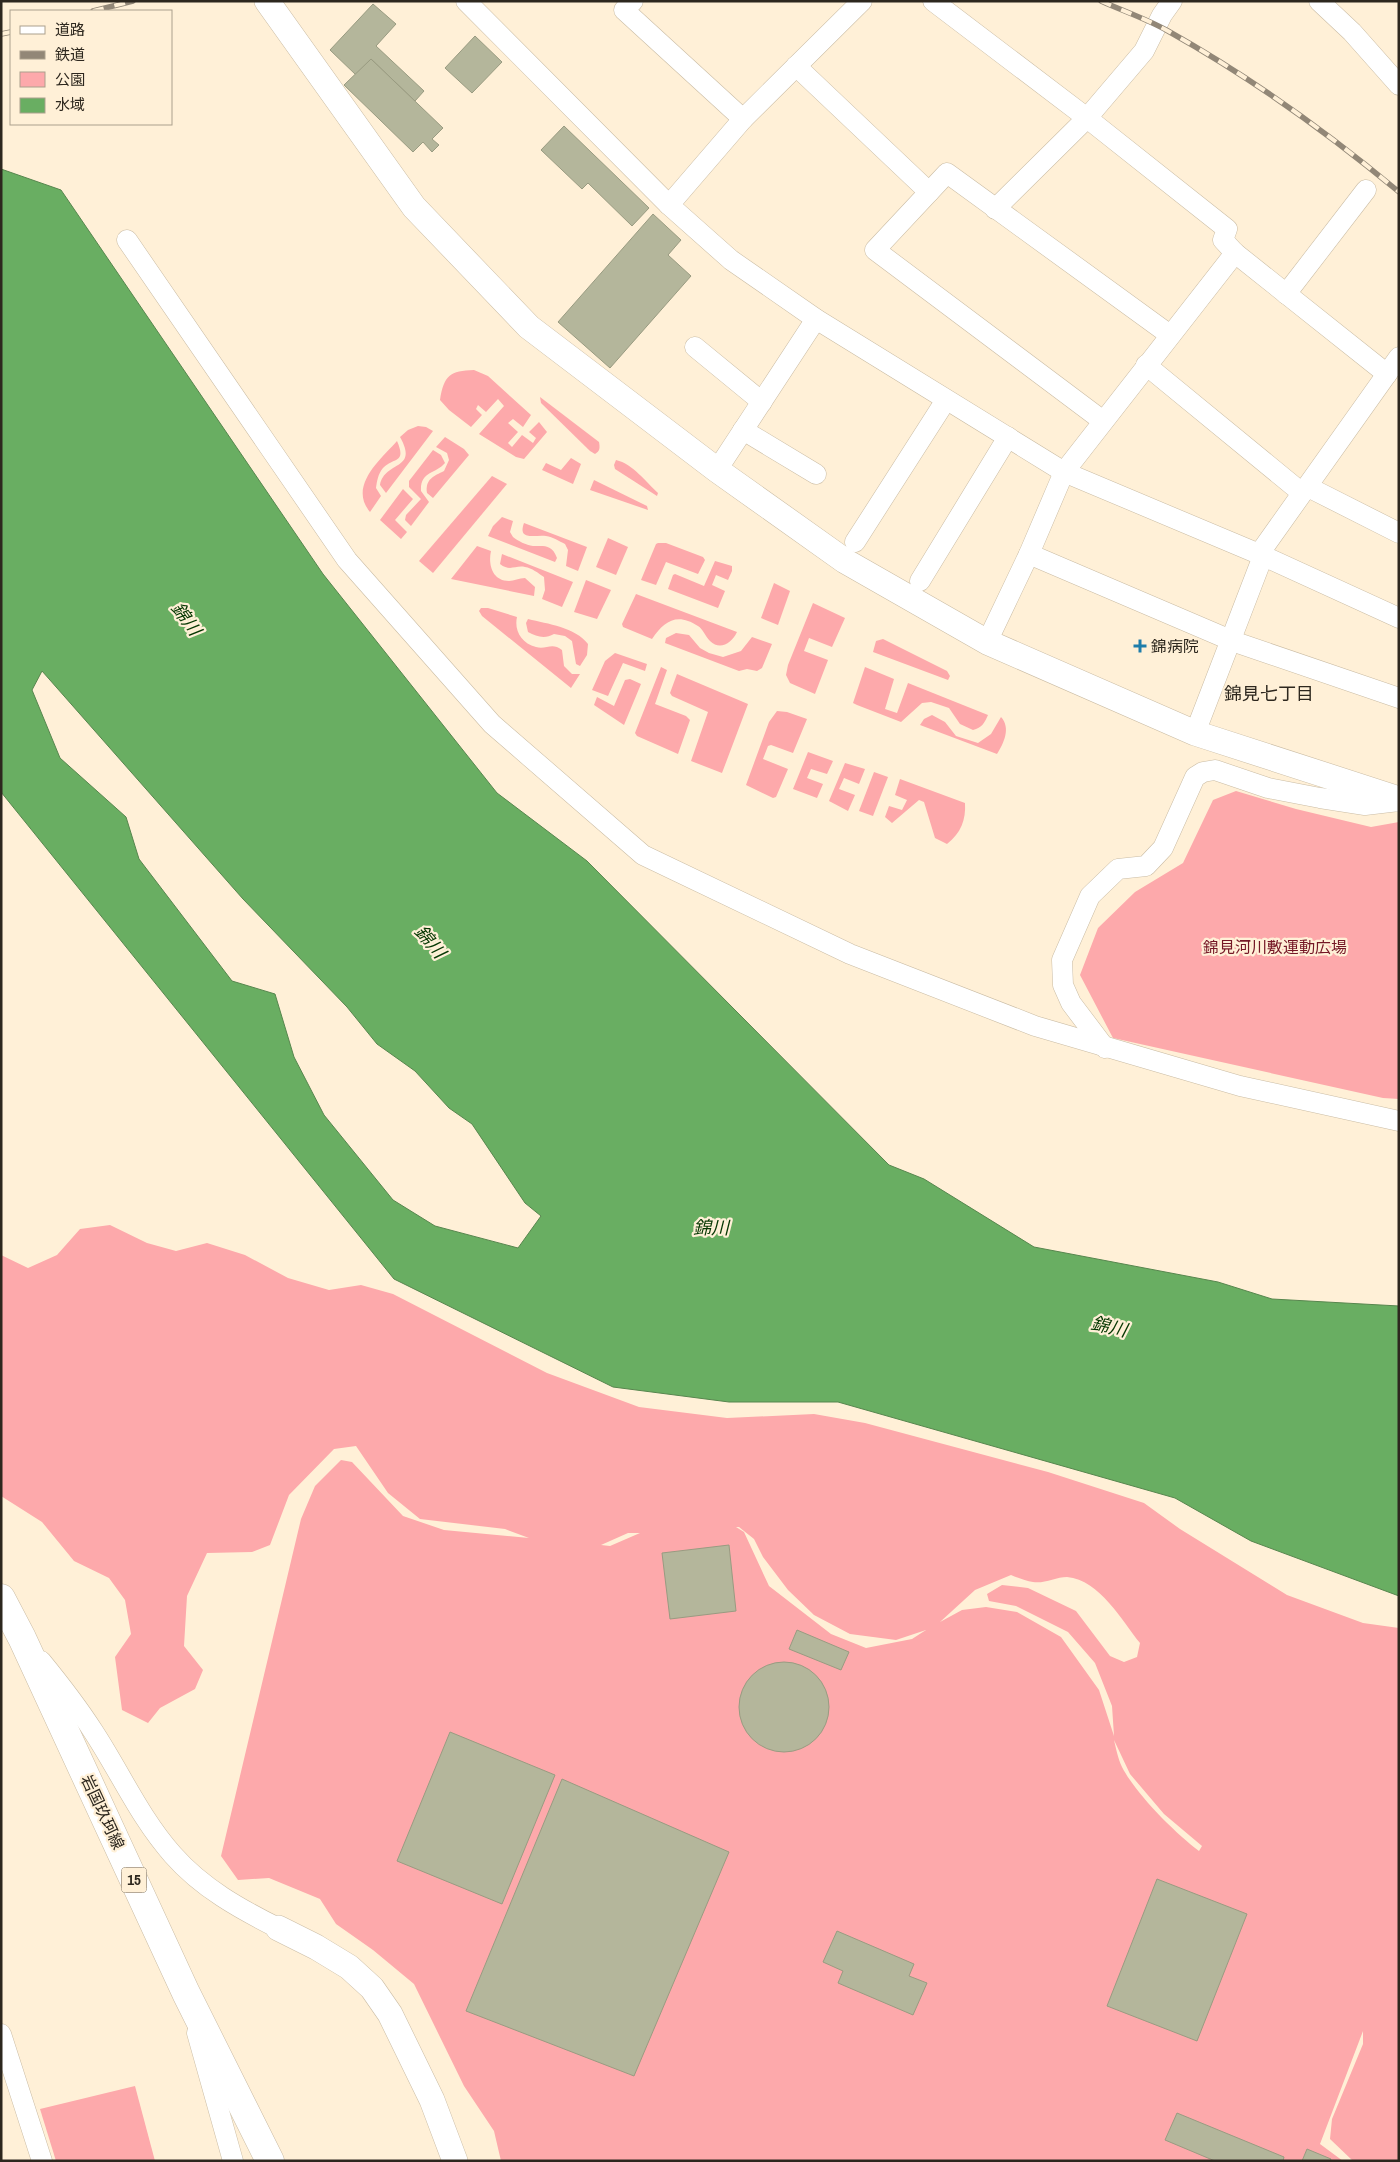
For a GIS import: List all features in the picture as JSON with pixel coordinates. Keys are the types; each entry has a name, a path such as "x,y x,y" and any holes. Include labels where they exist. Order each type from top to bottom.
{"main road":[{"name":"岩国玖珂線","path":"1,1598 22,1638 186,1993 270,2161"}],"street":[{"path":"267,1 414,207 528,327 717,470 845,562 987,642 1195,733 1399,800"},
{"path":"466,1 669,205 731,260 816,319 1064,472 1261,555 1399,618"},
{"path":"633,1 624,10 743,119"},
{"path":"934,1 1088,118 1227,229 1223,240 1235,253 1286,294 1396,362 1261,555 1195,733"},
{"path":"996,209 1088,118 1144,51 1162,15 1172,1"},
{"path":"1319,1 1352,32 1399,85"},
{"path":"669,205 743,119 796,66 852,4"},
{"path":"796,66 929,192"},
{"path":"1103,421 875,250 947,173 1170,335"},
{"path":"1286,294 1366,190"},
{"path":"127,240 347,560 492,724 643,855 850,954 1035,1026 1240,1086 1399,1121"},
{"path":"987,642 1029,554 1064,472 1235,253"},
{"path":"717,470 816,319"},
{"path":"695,347 762,402"},
{"path":"1146,365 1305,490 1399,533"},
{"path":"855,542 946,400"},
{"path":"743,430 816,474"},
{"path":"920,580 1008,437"},
{"path":"1029,554 1231,640 1399,698"},
{"path":"1105,1048 1071,1003 1063,985 1062,960 1090,896 1118,869 1146,866 1164,848 1195,777 1203,772 1215,770 1268,788 1365,805 1399,800"},
{"path":"22,1638 62,1687 92,1730 146,1820 173,1856 202,1882 238,1908 316,1947 349,1968 372,1988 390,2014 432,2100 455,2161"},
{"path":"186,1993 233,2161"},
{"path":"1,2034 7,2069 42,2161"}],"green space":[{"path":"474,370 488,376 531,415 523,427 513,419 508,423 518,432 508,443 512,447 522,435 533,443 536,438 529,432 539,422 547,432 524,459 516,457 479,434 504,406 498,399 486,412 478,405 476,409 482,415 471,427 449,410 440,400 444,385 449,376 454,373"},
{"path":"540,397 599,442 598,452 595,454 590,451 541,403"},
{"path":"418,426 426,427 433,431 386,493 380,485 383,477 403,461 406,455 400,437 408,430"},
{"path":"445,437 464,449 469,455 433,498 427,493 427,484 431,479 444,471 449,460 447,453 436,447"},
{"path":"397,441 400,448 400,457 383,468 380,473 376,488 381,496 370,512 364,502 363,492 365,483 369,474"},
{"path":"433,450 441,455 445,463 423,480 421,491 429,502 411,526 405,520 406,515 421,499 409,487 409,481"},
{"path":"571,458 581,464 573,484 542,470 546,463 561,470"},
{"path":"616,460 628,465 639,474 658,493 657,496 615,469"},
{"path":"492,476 507,484 433,573 419,561"},
{"path":"594,480 647,506 648,510 590,490"},
{"path":"403,489 413,499 395,520 407,532 401,539 380,520"},
{"path":"502,517 513,521 510,532 513,537 528,545 550,548 557,558 555,562 488,536 493,526"},
{"path":"524,523 587,547 578,571 566,566 568,550 565,544 549,537 526,535 523,533"},
{"path":"608,538 628,547 616,575 596,567"},
{"path":"658,543 666,543 703,557 705,560 698,574 666,562 656,585 641,580"},
{"path":"477,546 491,551 490,561 495,575 509,581 525,578 535,587 534,596 451,579"},
{"path":"502,554 573,582 562,607 542,599 545,590 544,577 528,568 507,568 500,564"},
{"path":"715,561 732,566 728,580 716,575 712,585 725,591 718,608 668,589 675,574 704,586"},
{"path":"586,580 611,590 597,619 574,612"},
{"path":"774,583 790,591 778,625 761,618"},
{"path":"636,594 737,632 729,642 718,645 710,641 698,626 677,619 661,627 652,639 623,627 622,624"},
{"path":"813,603 845,618 832,647 809,638 804,651 828,660 815,694 790,683 786,675 788,665"},
{"path":"481,608 488,608 517,617 516,622 520,635 531,645 540,648 552,646 562,650 564,666 572,674 580,674 571,688 482,616 479,611"},
{"path":"528,619 561,627 583,638 588,644 587,655 580,666 576,664 572,641 565,636 554,634 544,637 531,634 528,632 526,623"},
{"path":"676,633 689,635 700,648 723,657 741,651 752,637 772,644 762,668 757,671 747,669 739,671 665,643 666,638"},
{"path":"883,639 947,671 950,676 948,680 873,652 876,641"},
{"path":"615,653 647,664 645,671 623,663 608,696 592,690 605,661"},
{"path":"661,667 667,670 655,704 686,716 690,720 678,754 637,736 635,733"},
{"path":"865,667 894,679 885,709 897,713 908,683 988,715 981,726 973,730 960,724 949,708 931,702 922,703 901,722 857,705 853,703"},
{"path":"677,674 748,704 722,773 691,761 708,712 672,696 670,693"},
{"path":"630,679 641,684 624,725 594,705 597,697 614,706 625,680"},
{"path":"777,711 787,712 807,719 793,753 771,745 768,746 763,759 788,769 776,797 773,798 746,785 769,722"},
{"path":"932,715 945,722 956,736 978,743 991,734 1001,717 1006,726 1004,740 997,754 920,725 924,719"},
{"path":"808,752 833,761 827,774 811,769 807,778 823,784 817,798 793,789"},
{"path":"845,763 865,769 859,784 844,778 839,789 855,795 848,811 829,801"},
{"path":"874,772 888,777 873,816 859,811"},
{"path":"900,779 965,803 965,815 962,826 947,844 935,838 924,802 919,800 892,823 885,817 889,806 902,810 907,800 895,795"},
{"name":"錦見河川敷運動広場","path":"1236,791 1296,809 1371,827 1399,822 1399,1099 1383,1098 1113,1038 1080,975 1098,928 1135,892 1183,863 1213,800"},
{"path":"110,1225 147,1243 176,1251 207,1243 245,1255 288,1278 329,1290 361,1285 393,1294 547,1373 639,1407 727,1418 814,1414 865,1423 1048,1472 1144,1503 1180,1529 1287,1595 1363,1623 1399,1628 1399,2161 1353,2161 1330,2139 1332,2119 1363,2044 1363,2031 1320,2144 1343,2161 501,2161 494,2131 464,2086 414,1984 373,1950 336,1924 320,1899 269,1878 238,1880 221,1856 301,1519 315,1486 341,1460 352,1462 403,1516 444,1530 529,1538 505,1529 420,1519 388,1493 356,1446 334,1449 289,1495 270,1545 252,1552 207,1553 187,1596 184,1646 203,1670 195,1689 160,1708 148,1723 122,1710 115,1657 131,1634 125,1600 109,1578 74,1561 42,1522 1,1496 1,1255 28,1268 57,1255 80,1229","holes":["736,1527 739,1527 754,1539 763,1557 788,1590 814,1615 850,1634 896,1640 926,1630 912,1639 866,1648 831,1634 769,1586 744,1532","628,1533 640,1533 610,1546 601,1545","1011,1575 1030,1582 1067,1577 1090,1585 1100,1593 1118,1613 1140,1643 1137,1657 1124,1662 1110,1656 1076,1611 1028,1588 1002,1585 987,1594 989,1601 1016,1606 1068,1632 1095,1663 1112,1706 1114,1736 1099,1690 1061,1637 1017,1612 986,1607 962,1610 940,1622 975,1590","1114,1740 1130,1774 1164,1814 1202,1846 1199,1851 1178,1834 1136,1789 1128,1778 1118,1757"]},
{"path":"135,2086 155,2161 56,2161 40,2109"}],"water":[{"name":"錦川","path":"1,169 61,190 323,574 497,793 587,861 889,1165 924,1179 1034,1247 1218,1282 1272,1299 1399,1306 1399,1596 1251,1541 1175,1498 838,1402 729,1402 613,1387 394,1279 1,792","holes":["42,671 243,899 347,1007 377,1044 415,1071 449,1108 472,1124 525,1203 541,1216 518,1248 435,1226 393,1200 324,1115 294,1057 275,994 232,981 139,859 126,817 60,758 32,690"]}],"building":[{"path":"373,4 396,24 376,46 424,91 415,101 371,59 356,75 330,50"},
{"path":"475,36 502,62 472,93 445,68"},
{"path":"371,59 443,128 432,139 439,145 432,152 423,142 413,152 344,85"},
{"path":"564,126 649,208 632,226 588,183 582,189 541,150"},
{"path":"653,214 681,240 668,255 691,276 610,368 558,322"},
{"path":"729,1545 736,1611 670,1619 662,1553"},
{"path":"797,1630 849,1652 841,1670 789,1649"},
{"path":"784,1662 801,1665 816,1675 826,1690 829,1707 826,1724 816,1739 801,1749 784,1752 767,1749 752,1739 742,1724 739,1707 742,1690 752,1675 767,1665"},
{"path":"450,1732 555,1775 502,1904 397,1861"},
{"path":"562,1779 729,1852 634,2076 466,2011"},
{"path":"1157,1879 1247,1914 1197,2041 1107,2006"},
{"path":"837,1931 914,1964 909,1976 927,1983 913,2015 838,1983 843,1971 823,1962"},
{"path":"1177,2113 1284,2157 1283,2161 1215,2161 1165,2140"},
{"path":"1307,2149 1331,2159 1330,2161 1302,2161"}],"railway":[{"path":"97,10 133,1"},
{"path":"1101,1 1160,27 1229,67 1316,127 1399,192"},
{"path":"1,34 10,32"}],"place":[{"name":"錦病院","path":"1140,646"}],"district":[{"name":"錦見七丁目","path":"1269,694"}]}
